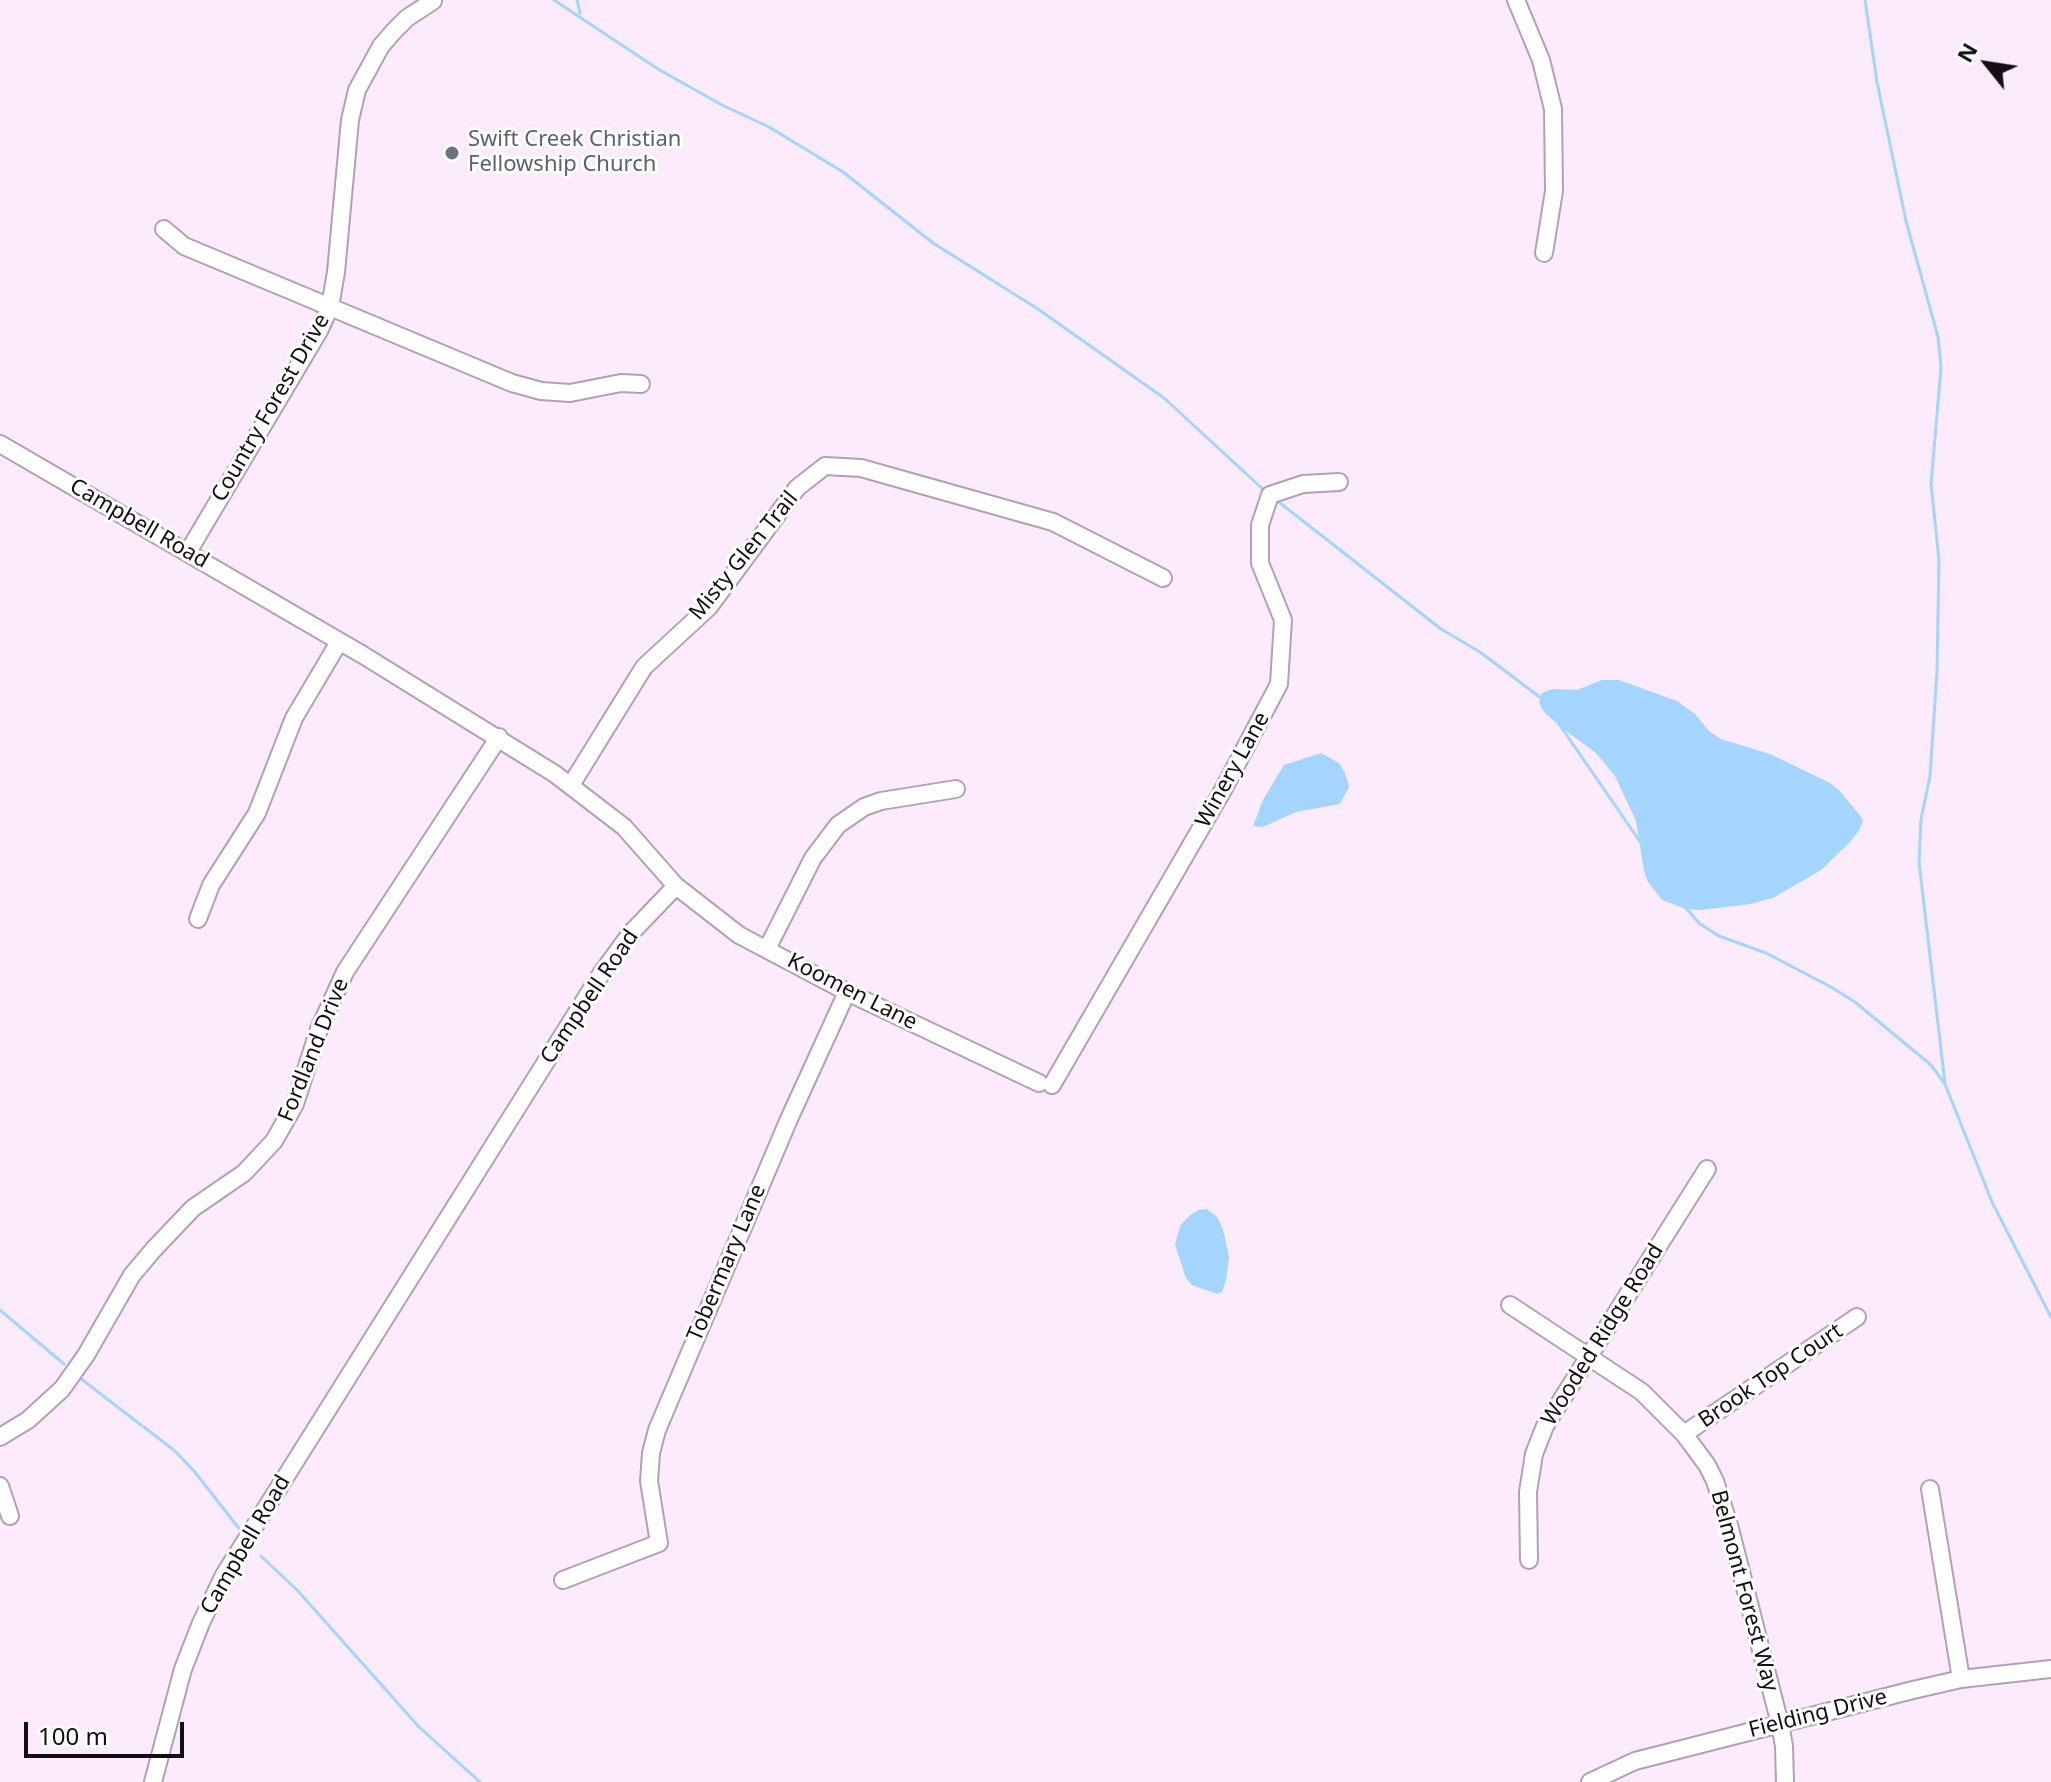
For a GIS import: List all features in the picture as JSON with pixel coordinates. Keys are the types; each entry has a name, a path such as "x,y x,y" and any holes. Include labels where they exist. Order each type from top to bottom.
{"street":[{"path":"1516,0 1541,60 1553,109 1554,191 1544,253"},
{"name":"Country Forest Drive","path":"188,552 319,331 330,307 350,120 357,90 381,46 407,18 433,1"},
{"path":"164,229 184,246 529,388 570,393 621,383 641,384"},
{"name":"Campbell Road","path":"0,444 499,737 571,785 624,827 676,886 631,933 601,974 230,1565 209,1605 183,1669 153,1782"},
{"name":"Misty Glen Trail","path":"571,785 644,667 709,607 797,488 825,466 861,468 1053,522 1163,578"},
{"name":"Winery Lane","path":"1045,1084 1223,790 1279,684 1283,620 1260,563 1260,525 1270,495 1303,484 1339,482"},
{"path":"198,919 211,885 261,805 294,718 339,642"},
{"name":"Fordland Drive","path":"0,1437 28,1420 62,1389 86,1355 132,1275 154,1249 193,1208 244,1173 274,1141 295,1104 319,1029 340,980 499,737"},
{"path":"767,949 813,858 838,825 864,807 881,801 956,789"},
{"name":"Koomen Lane","path":"676,886 722,924 847,992 1045,1084"},
{"name":"Tobermary Lane","path":"563,1580 659,1543 649,1481 657,1430 789,1119 847,992"},
{"name":"Wooded Ridge Road","path":"1529,1560 1528,1492 1534,1454 1545,1426 1707,1169"},
{"name":"Belmont Forest Way","path":"1510,1305 1642,1392 1684,1434 1707,1465 1720,1496 1780,1724 1785,1782"},
{"name":"Brook Top Court","path":"1684,1434 1857,1317"},
{"path":"0,1486 10,1516"},
{"path":"1930,1489 1961,1679"},
{"name":"Fielding Drive","path":"1590,1782 1635,1761 1961,1679 2051,1669"}],"water":[{"path":"1602,680 1619,680 1677,701 1721,739 1770,754 1830,783 1863,820 1860,829 1821,870 1773,898 1700,910 1686,909 1662,900 1648,882 1636,821 1615,776 1596,753 1562,728 1544,712 1539,703 1542,693 1552,689 1577,690"},
{"path":"1321,753 1339,763 1345,773 1349,787 1340,804 1296,812 1263,827 1253,826 1263,800 1284,765"},
{"path":"1207,1209 1217,1217 1223,1229 1229,1257 1226,1280 1222,1292 1217,1294 1192,1285 1186,1278 1175,1245 1180,1226 1198,1210"}],"waterway":[{"path":"554,0 658,69 769,127 843,172 933,243 1038,309 1164,398 1266,492"},
{"path":"577,0 580,13"},
{"path":"1865,0 1877,82 1906,221 1938,337 1941,367 1931,484 1939,560 1937,671 1930,776 1921,819 1919,862 1945,1084"},
{"path":"1275,499 1441,629 1480,652 1541,698"},
{"path":"1559,724 1641,843"},
{"path":"1686,908 1700,924 1719,936 1766,953 1855,1002 1931,1065 1945,1084 1992,1202 2051,1317"},
{"path":"0,1310 64,1364"},
{"path":"80,1378 141,1425"},
{"path":"144,1427 175,1451 194,1471 241,1531"},
{"path":"261,1556 298,1591 419,1727 480,1782"}],"place":[{"name":"Swift Creek Christian Fellowship Church","path":"452,153"}]}
